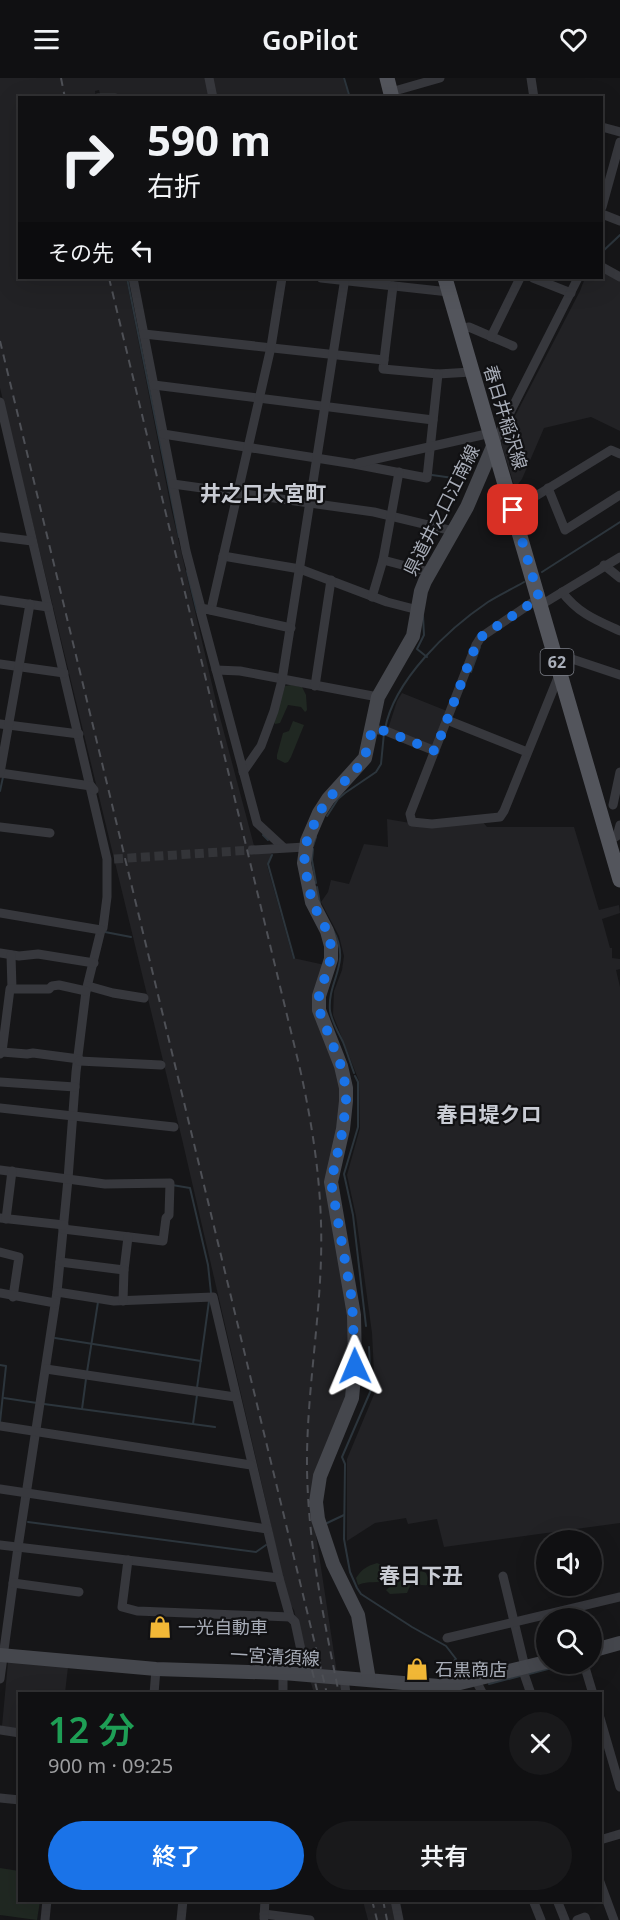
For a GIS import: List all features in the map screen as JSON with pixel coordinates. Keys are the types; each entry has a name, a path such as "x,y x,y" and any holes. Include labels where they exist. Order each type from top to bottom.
{"main road":[{"name":"春日井稲沢線","path":"447,285 620,880"},
{"name":"県道井之口江南線","path":"369,1680 358,1615 333,1564 318,1520 316,1502 320,1476 341,1428 354,1385 354,1315 331,1182 343,1129 346,1088 341,1066 319,1010 319,996 331,958 331,946 327,931 312,902 304,863 305,847 313,824 324,804 365,758 378,697 413,636 421,591 429,572 467,507 492,439"},
{"path":"602,1648 620,1643"},
{"name":"一宮清須線","path":"2,1655 156,1670 283,1673 369,1680 441,1690 536,1664"}],"street":[{"path":"209,78 213,96"},
{"path":"390,89 440,78"},
{"path":"531,78 534,96"},
{"path":"603,127 620,132"},
{"path":"603,204 618,160 620,142"},
{"path":"603,214 620,221"},
{"path":"603,268 620,277"},
{"path":"133,279 186,551 206,609"},
{"path":"282,279 271,347 223,556 206,609 201,613 257,823 283,847"},
{"path":"243,772 261,746 282,680 345,279 393,286 447,285"},
{"path":"491,337 520,279"},
{"path":"536,279 572,293"},
{"path":"354,464 431,446 492,439 578,279"},
{"path":"393,286 383,369 438,374 471,372"},
{"path":"459,329 469,327 513,346"},
{"path":"144,334 384,360"},
{"path":"163,434 354,464 427,478 438,374"},
{"path":"154,385 433,420"},
{"path":"0,402 107,859 107,897 102,929 87,988 75,1087 57,1292 13,1583 5,1608 0,1679"},
{"path":"513,510 610,450 620,454"},
{"path":"372,597 383,560 399,472"},
{"path":"172,484 391,516 453,531"},
{"path":"548,488 565,530 620,495"},
{"path":"0,537 32,541"},
{"path":"223,556 300,569 372,597 418,610"},
{"path":"560,672 500,817 432,824 412,822 410,814 481,637 620,557"},
{"path":"383,560 429,572"},
{"path":"604,565 620,578"},
{"path":"315,686 331,580"},
{"path":"562,592 582,614 620,631"},
{"path":"0,600 48,607"},
{"path":"30,604 19,667 4,724 0,773 91,786 96,793 113,859 107,923 102,929"},
{"path":"206,609 291,628"},
{"path":"555,656 563,656 620,675"},
{"path":"0,664 64,673"},
{"path":"216,670 240,671 378,697"},
{"path":"447,720 527,753"},
{"path":"4,724 79,734"},
{"path":"372,729 386,731 435,751"},
{"path":"597,802 616,805 620,772"},
{"path":"609,841 617,836 620,825"},
{"path":"0,827 50,834"},
{"path":"252,850 305,847"},
{"path":"0,913 102,929"},
{"path":"0,953 28,956 38,954 94,963"},
{"path":"0,1065 10,989 12,989 11,955"},
{"path":"12,989 49,989 49,987 59,985 144,998"},
{"path":"1,1053 50,1054 79,1060 161,1065"},
{"path":"0,1082 75,1087"},
{"path":"0,1108 174,1127"},
{"path":"0,1170 12,1171 105,1184 170,1184 169,1215 166,1218 163,1241 3,1219 12,1171"},
{"path":"123,1301 128,1237"},
{"path":"0,1252 19,1257 13,1297"},
{"path":"60,1262 124,1270"},
{"path":"57,1292 123,1301 213,1297 279,1578 290,1617 294,1622 304,1664 302,1675"},
{"path":"0,1293 55,1303"},
{"path":"46,1369 235,1397"},
{"path":"0,1426 251,1465"},
{"path":"0,1489 267,1529"},
{"path":"0,1545 279,1578"},
{"path":"128,1560 122,1607 137,1611 290,1617"},
{"path":"503,1576 530,1692"},
{"path":"13,1583 79,1592"},
{"path":"447,1638 620,1597"},
{"path":"154,1692 156,1670"},
{"path":"283,1673 283,1692"},
{"path":"587,1674 592,1692"},
{"path":"345,1678 346,1692"},
{"path":"475,1679 482,1692"},
{"path":"602,1725 620,1788"},
{"path":"0,1730 18,1732"},
{"path":"0,1798 18,1800"},
{"path":"602,1839 620,1834"},
{"path":"602,1887 614,1920"},
{"path":"45,1920 47,1902"},
{"path":"181,1920 183,1902"},
{"path":"265,1902 264,1917 310,1920"},
{"path":"395,1902 399,1920"},
{"path":"534,1902 538,1919"},
{"path":"558,1902 565,1920"},
{"path":"577,1920 585,1917 586,1920"}],"shaded area":[{"path":"0,78 207,78 211,96 122,96 100,94 99,90 95,91 96,96 18,96 18,279 126,279 171,508 218,710 256,853 271,853 272,857 267,865 293,958 325,965 317,988 343,1099 328,1171 351,1318 350,1395 311,1502 337,1673 306,1670 307,1664 294,1610 287,1600 182,1139 0,388"},
{"path":"212,78 343,78 349,96 216,96"},
{"path":"603,272 620,281 620,431 591,417 544,428 522,479 515,488 501,443 585,279 603,279"},
{"path":"285,686 302,687 306,695 307,710 305,712 301,707 288,705 280,723 275,724"},
{"path":"402,693 447,711 434,745 430,746 388,729"},
{"path":"293,721 304,725 291,757 285,763 277,759 277,755 283,733 289,731"},
{"path":"387,819 433,827 482,821 487,827 574,827 599,910 619,905 620,913 602,919 610,948 612,948 612,958 620,959 620,969 616,970 620,987 620,1523 569,1530 536,1530 536,1534 444,1547 437,1519 408,1524 406,1518 375,1523 347,1541 347,1459 375,1392 372,1333 356,1216 347,1175 360,1128 359,1081 333,1015 334,991 342,970 344,956 339,936 321,902 328,892 331,880 349,884 364,844 388,847"},
{"path":"377,1563 395,1571 404,1581 408,1572 422,1571 428,1578 427,1585 411,1584 407,1593 390,1594 386,1590 391,1586 389,1580 358,1585 356,1578 360,1572"},
{"path":"8,1662 68,1667 65,1692 18,1692 18,1729 2,1726"},
{"path":"310,1680 342,1683 342,1692 314,1692"},
{"path":"0,1868 18,1871 18,1902 40,1902 37,1920 0,1915"},
{"path":"363,1902 392,1902 396,1920 368,1920"}],"waterway":[{"path":"344,78 349,96"},
{"path":"603,251 620,235"},
{"path":"127,279 179,537"},
{"path":"432,475 453,478"},
{"path":"542,572 620,522"},
{"path":"187,571 197,612"},
{"path":"385,729 399,692 411,674 440,641 472,613 524,582"},
{"path":"423,616 424,635 417,649 427,657"},
{"path":"471,672 480,647"},
{"path":"327,816 338,799 376,772 381,764 384,733"},
{"path":"0,791 3,777"},
{"path":"263,835 268,840"},
{"path":"313,846 316,837"},
{"path":"313,849 312,860 316,883"},
{"path":"272,855 268,864 294,958"},
{"path":"317,887 320,904"},
{"path":"333,930 338,942 340,962 332,990 330,1011 354,1073"},
{"path":"105,932 131,937"},
{"path":"355,1076 358,1082 358,1127 344,1174 353,1215 366,1326"},
{"path":"172,1185 190,1188 208,1265 211,1293"},
{"path":"197,1388 209,1301"},
{"path":"87,1372 98,1302"},
{"path":"55,1338 201,1361"},
{"path":"369,1347 371,1390 342,1457 345,1464 344,1539 350,1572 361,1594 446,1646 456,1659 449,1666 453,1678"},
{"path":"0,1365 6,1366 0,1422"},
{"path":"82,1409 86,1379"},
{"path":"193,1424 197,1395"},
{"path":"4,1398 37,1403"},
{"path":"44,1404 215,1427"},
{"path":"325,1524 344,1515"},
{"path":"28,1522 256,1552 266,1545"},
{"path":"529,1674 536,1672"},
{"path":"489,1684 520,1676"}],"tunnel":[{"path":"114,859 252,850"}],"railway":[{"path":"61,78 65,96"},
{"path":"109,279 300,1069 313,1140 321,1211 321,1259 311,1381 307,1484 312,1545 339,1692"},
{"path":"0,341 327,1692"},
{"path":"312,1670 318,1692"},
{"path":"372,1902 377,1920"},
{"path":"383,1902 387,1920"}],"place":[{"name":"一光自動車","path":"160,1627"},
{"name":"石黒商店","path":"417,1669"}],"district":[{"name":"井之口大宮町","path":"263,493"},
{"name":"春日堤クロ","path":"489,1114"},
{"name":"春日下丑","path":"421,1575"}],"route":[{"path":"355,1366 352,1300 331,1187 343,1129 346,1088 341,1066 319,1010 319,996 331,958 331,946 327,931 312,902 308,888 304,863 305,847 313,824 324,804 365,758 372,729 386,731 435,751 481,637 539,598 513,510"}]}
